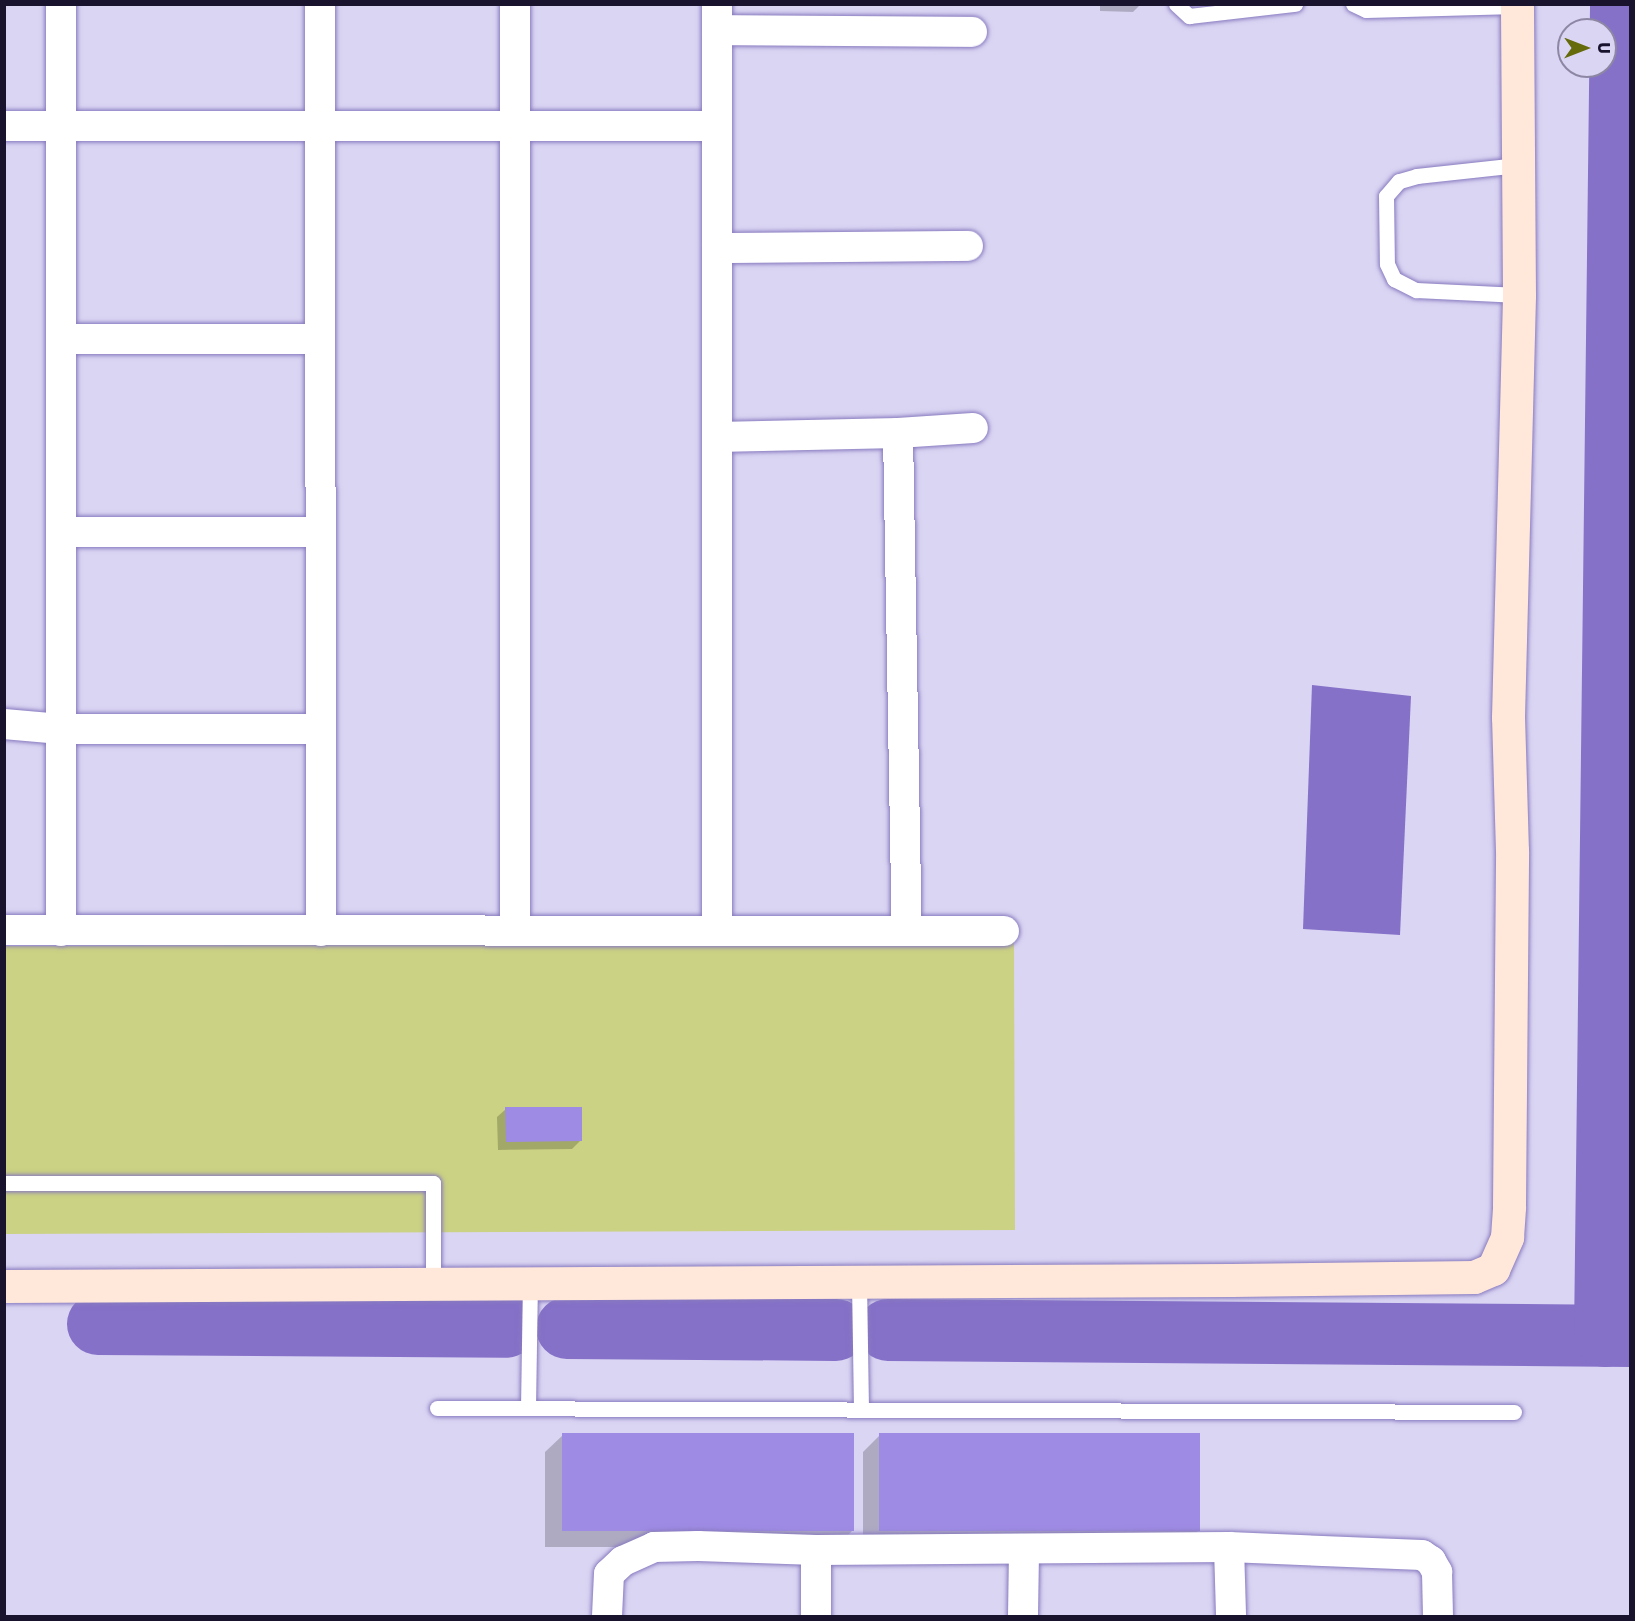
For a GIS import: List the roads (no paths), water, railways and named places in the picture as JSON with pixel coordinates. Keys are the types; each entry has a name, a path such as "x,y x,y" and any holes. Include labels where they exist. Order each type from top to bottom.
{"main road":[{"path":"4,1286 1474,1277 1492,1269 1507,1236 1509,1206 1512,851 1508,717 1519,295 1517,5"}],"street":[{"path":"61,4 61,931"},
{"path":"320,4 321,931"},
{"path":"515,4 515,931"},
{"path":"717,931 717,17 972,32"},
{"path":"4,126 717,126"},
{"path":"717,248 968,246"},
{"path":"61,339 320,339"},
{"path":"717,437 898,433 973,428"},
{"path":"898,433 907,931"},
{"path":"61,532 321,532"},
{"path":"4,724 61,729 321,729"},
{"path":"4,930 1005,931"},
{"path":"607,1617 609,1574 623,1561 654,1547 816,1550 1229,1547 1422,1555 1431,1561 1437,1572 1438,1617"},
{"path":"1229,1547 1231,1617"},
{"path":"1023,1617 1024,1549"},
{"path":"816,1550 816,1617"}],"lane":[{"path":"1176,4 1189,16 1295,4"},
{"path":"1353,4 1366,10 1517,5"},
{"path":"1518,165 1418,176 1399,181 1386,196 1387,264 1394,279 1416,290 1519,295"},
{"path":"4,1183 433,1183 433,1283"},
{"path":"860,1282 861,1409"},
{"path":"528,1408 530,1283"},
{"path":"437,1408 1514,1412"}],"waterway":[{"path":"1605,1336 1621,4"},
{"path":"98,1324 506,1327"},
{"path":"567,1328 836,1330"},
{"path":"888,1330 1630,1336"}]}
